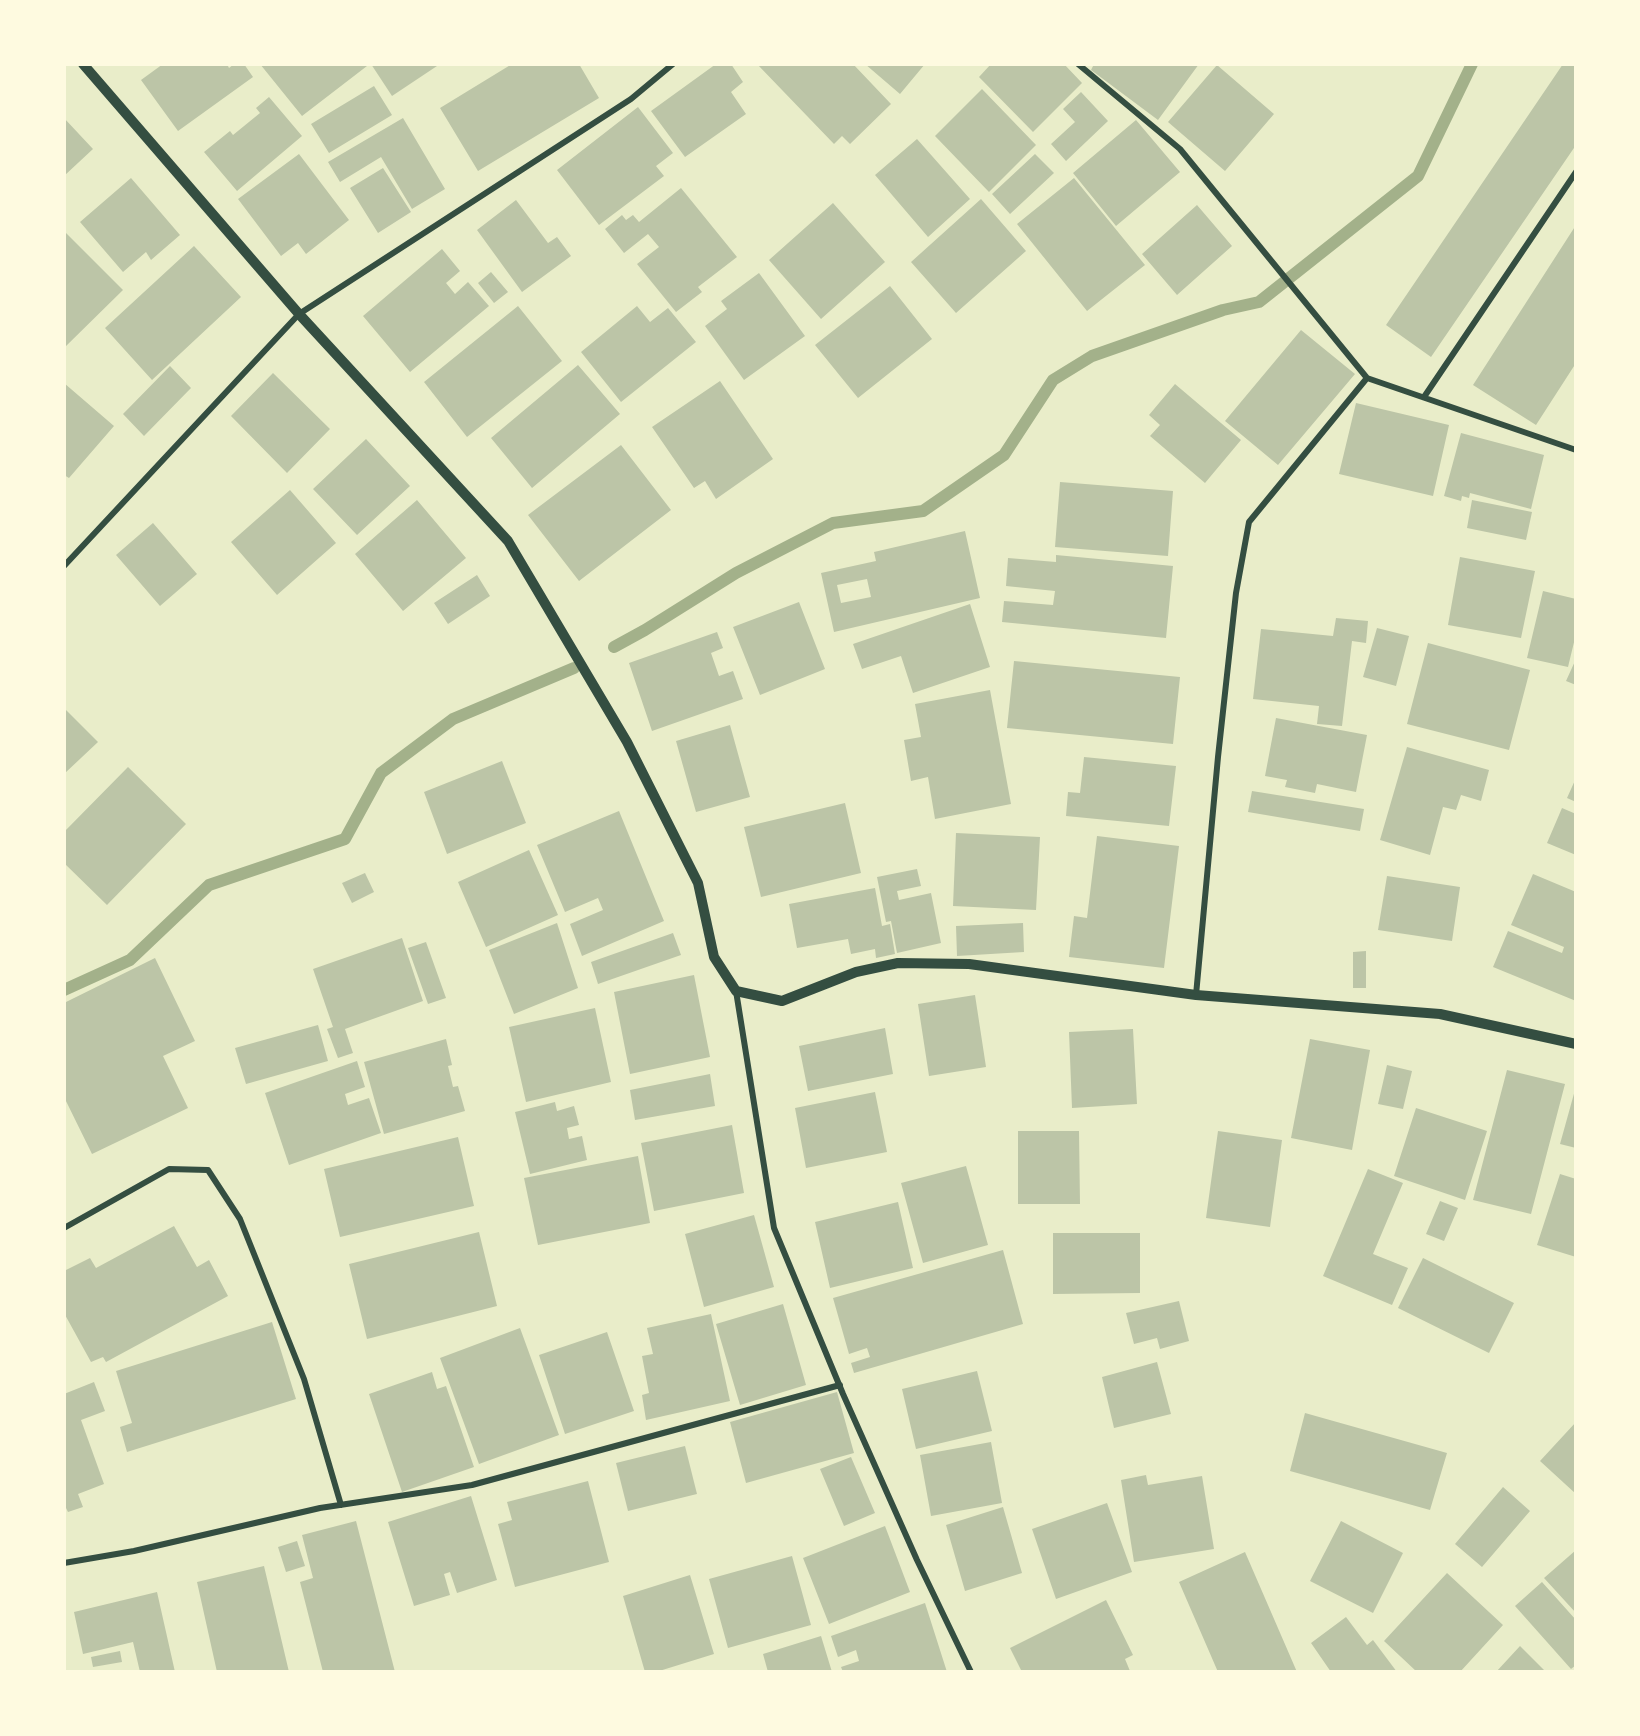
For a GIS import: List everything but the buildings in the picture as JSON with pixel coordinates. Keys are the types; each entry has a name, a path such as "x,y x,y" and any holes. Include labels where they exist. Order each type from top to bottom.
{"street":[{"path":"83,64 299,314 508,541 627,742 698,883 714,957 736,991 774,1228 917,1560 971,1671"},
{"path":"64,566 299,314 631,99 674,64"},
{"path":"1078,64 1180,148 1367,378 1575,450"},
{"path":"1424,397 1575,172"},
{"path":"1196,995 1236,593 1250,522 1367,378"},
{"path":"736,991 782,1001 856,972 898,963 969,964 1196,995 1440,1014 1575,1044"},
{"path":"64,1227 169,1168 208,1170 240,1219 304,1379 341,1504"},
{"path":"64,1563 134,1551 320,1508 472,1485 840,1385"}],"waterway":[{"path":"614,647 736,573 833,523 923,511 1004,455 1053,380 1092,356 1223,310 1259,302 1418,176 1472,64"},
{"path":"64,990 130,960 209,885 345,839 381,773 453,719 574,668"}]}
